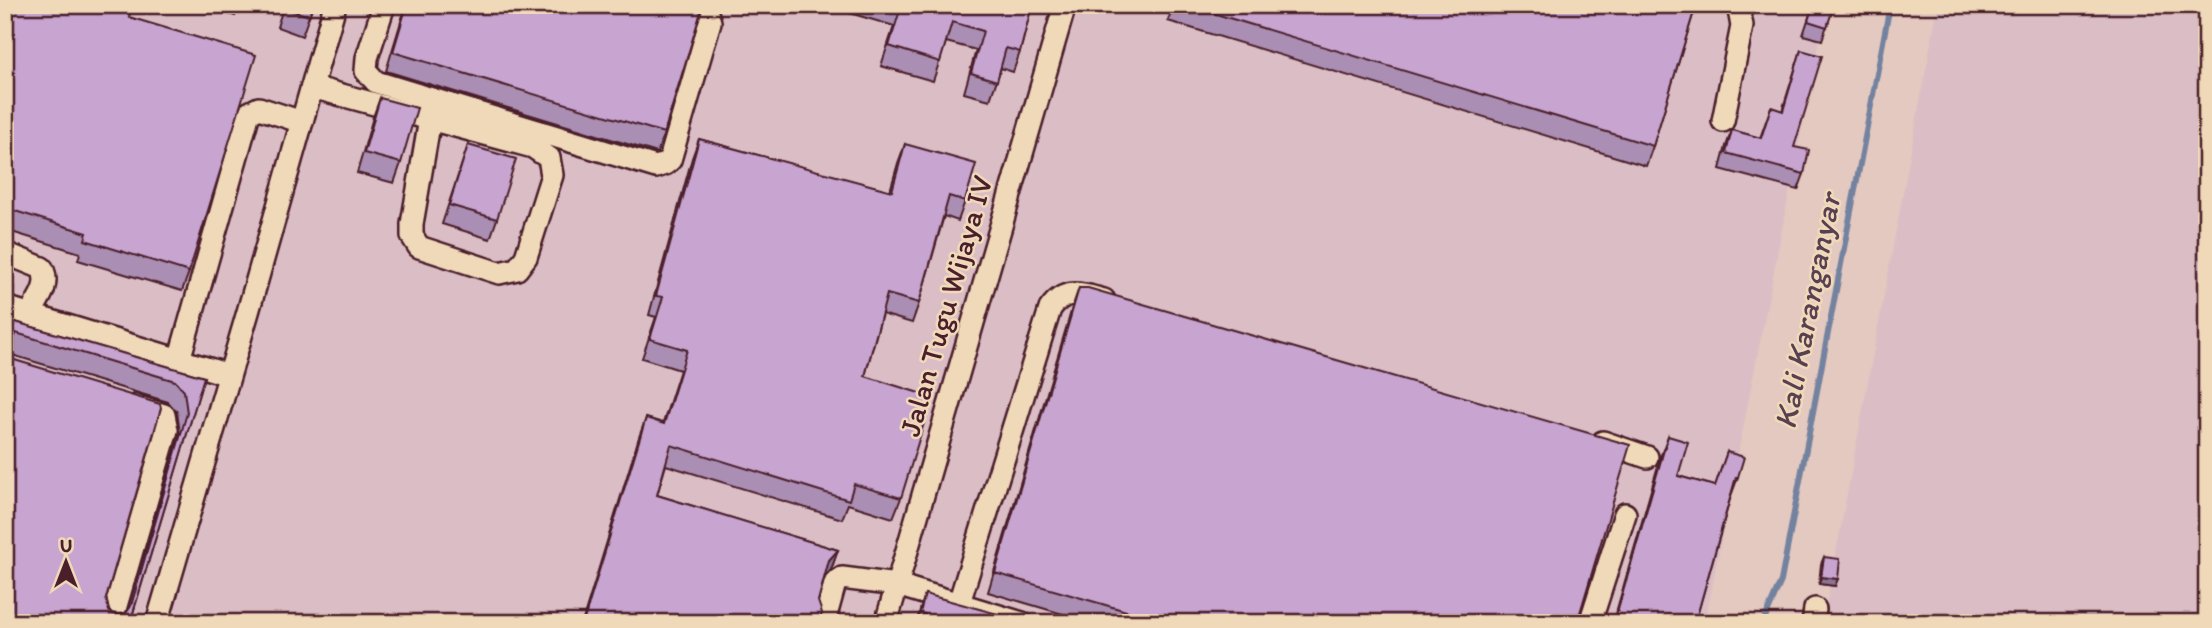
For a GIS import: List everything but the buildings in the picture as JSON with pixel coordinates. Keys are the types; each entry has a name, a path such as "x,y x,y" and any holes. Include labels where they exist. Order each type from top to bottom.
{"street":[{"path":"157,623 335,5"},
{"path":"384,5 367,58 366,71 376,82 656,167 670,160 710,22 707,13 691,5"},
{"name":"Jalan Tugu Wijaya IV","path":"886,623 1065,5"},
{"path":"1723,121 1742,26 1738,5"},
{"path":"312,87 430,119 533,147 550,159 552,175 526,257 517,269 499,273 419,247 412,236 430,119"},
{"path":"179,360 249,113 259,108 302,122"},
{"path":"5,253 42,268 46,276 45,288 29,315"},
{"path":"959,603 1050,309 1057,299 1069,294 1083,294 1123,306"},
{"path":"5,307 229,375"},
{"path":"111,399 164,415 167,430 111,623"},
{"path":"1578,435 1647,457"},
{"path":"1590,623 1625,514"},
{"path":"824,623 835,583 842,578 897,585 1021,623"}],"shaded area":[{"path":"5,5 1826,5 1705,623 5,623"},
{"path":"1938,5 2207,5 2207,623 1823,623"}],"waterway":[{"name":"Kali Karanganyar","path":"1763,623 1781,581 1890,5"}]}
